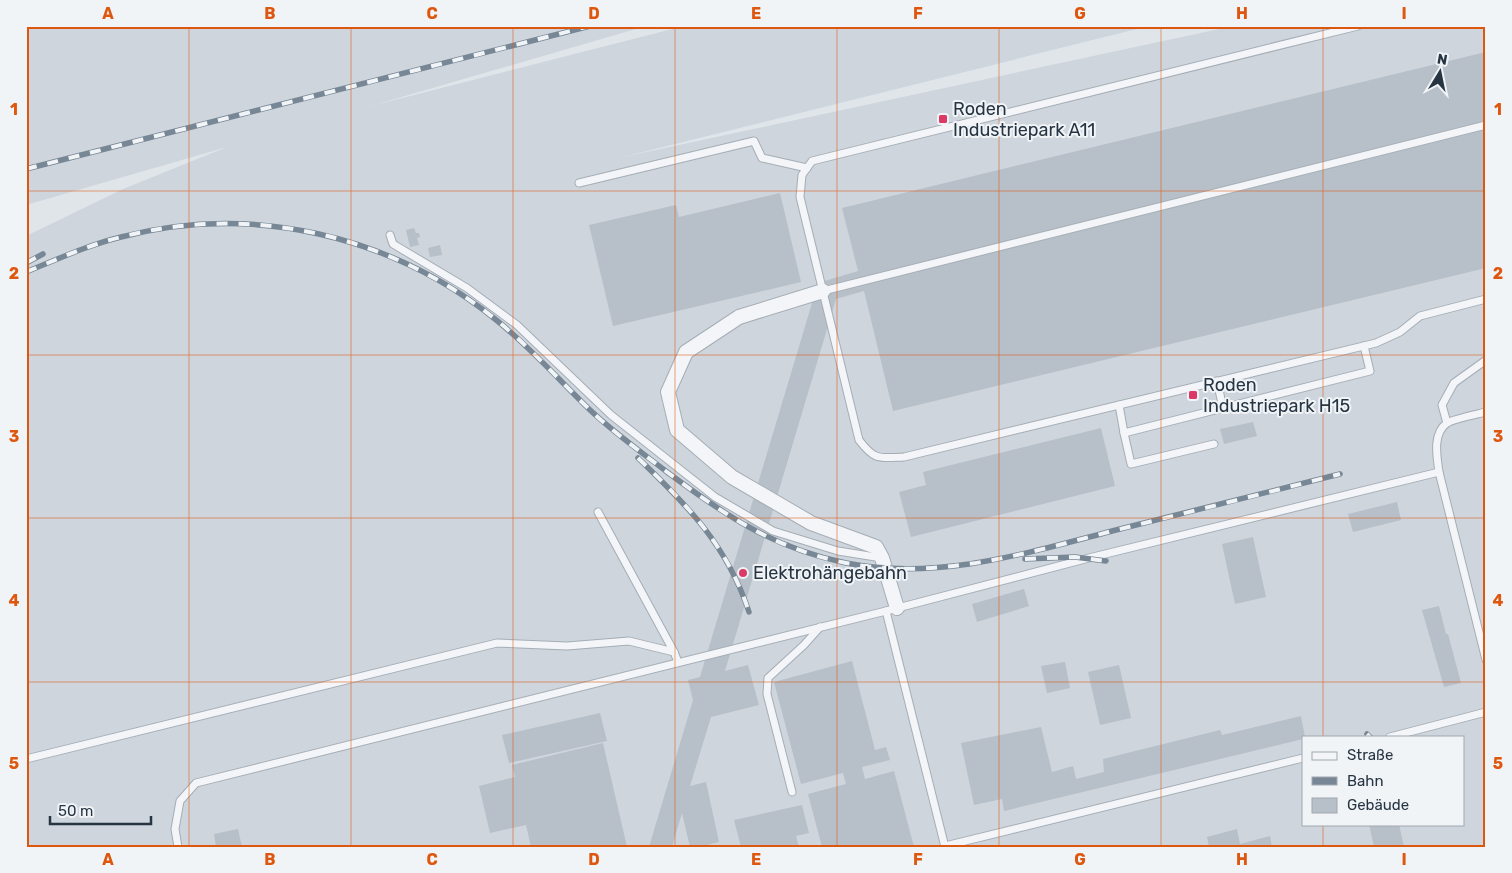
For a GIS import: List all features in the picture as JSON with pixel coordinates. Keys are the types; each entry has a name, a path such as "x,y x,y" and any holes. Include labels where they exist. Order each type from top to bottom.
{"street":[{"path":"823,291 739,317 708,337 686,352 668,392 677,430 732,477 811,523 876,548 882,558 891,610"}],"lane":[{"path":"1358,26 812,161 802,175 800,197 859,440 869,454 882,458 904,458 1376,343 1400,332 1420,316 1486,299"},
{"path":"823,291 1486,125"},
{"path":"579,183 754,141 762,158 807,168"},
{"path":"390,235 393,244 467,288 517,325 611,415 715,497 773,530 838,551 882,558"},
{"path":"1124,433 1370,371 1364,346"},
{"path":"1447,423 1442,405 1454,383 1486,360"},
{"path":"1217,382 1223,408"},
{"path":"1119,406 1131,464 1214,444"},
{"path":"1486,412 1447,423 1439,434 1436,450 1439,472 1486,660"},
{"path":"178,847 175,829 180,801 196,783 891,610 1089,558 1439,472"},
{"path":"598,512 678,662"},
{"path":"891,610 945,846 1302,758"},
{"path":"792,792 767,694 768,678 804,645 820,627"},
{"path":"26,759 497,643 568,646 629,641 674,652"},
{"path":"1394,736 1486,712"}],"shaded area":[{"path":"26,26 646,26 371,106 684,26 1149,26 623,157 1233,26 1486,26 1486,847 26,847 26,236 123,189 227,147 26,205"}],"building":[{"path":"1486,52 1486,268 893,411 864,291 836,299 725,671 748,665 759,705 711,717 690,786 706,782 719,842 699,847 690,847 682,813 672,847 649,847 693,700 688,680 700,677 818,283 858,271 842,208"},
{"path":"780,193 801,282 613,326 589,225 676,205 679,217"},
{"path":"414,228 416,233 419,233 420,237 417,238 419,245 410,247 406,230"},
{"path":"440,245 442,255 430,257 428,248"},
{"path":"1253,422 1257,436 1224,444 1220,429"},
{"path":"1101,428 1115,486 911,537 899,492 926,485 923,472"},
{"path":"1397,502 1401,520 1353,532 1348,514"},
{"path":"1253,537 1266,597 1235,604 1222,544"},
{"path":"1024,589 1029,606 977,622 972,604"},
{"path":"1439,606 1461,683 1444,687 1422,610"},
{"path":"852,661 875,750 886,747 890,760 862,767 865,779 894,771 914,847 822,847 808,794 846,784 843,773 801,784 774,682"},
{"path":"1065,662 1070,688 1047,693 1041,666"},
{"path":"1119,665 1131,718 1100,725 1088,672"},
{"path":"600,713 607,741 509,763 502,735"},
{"path":"1301,716 1305,736 1302,736 1302,739 1004,811 1002,799 974,805 961,743 1041,727 1052,772 1073,766 1076,779 1104,772 1103,759 1220,730 1222,735"},
{"path":"603,743 627,847 531,847 526,825 490,833 479,786 515,777 512,765"},
{"path":"802,805 809,833 796,836 799,847 741,847 734,820"},
{"path":"1369,826 1399,826 1404,847 1374,847"},
{"path":"238,829 242,847 216,847 214,834"},
{"path":"1237,829 1240,844 1270,836 1272,847 1209,847 1207,837"}],"railway":[{"path":"26,169 590,26"},
{"path":"26,272 109,240 170,227 220,224 269,226 318,234 365,247 411,266 454,290 495,319 532,351 608,426 710,503 773,539 820,557 846,563 880,568 914,569 982,562 1340,474"},
{"path":"26,263 43,254"},
{"path":"638,458 689,510 717,546 740,588 749,612"},
{"path":"1025,559 1075,557 1106,561"}],"place":[{"name":"Roden Industriepark A11","path":"943,119"},
{"name":"Roden Industriepark H15","path":"1193,395"},
{"name":"Elektrohängebahn","path":"743,573"}]}
